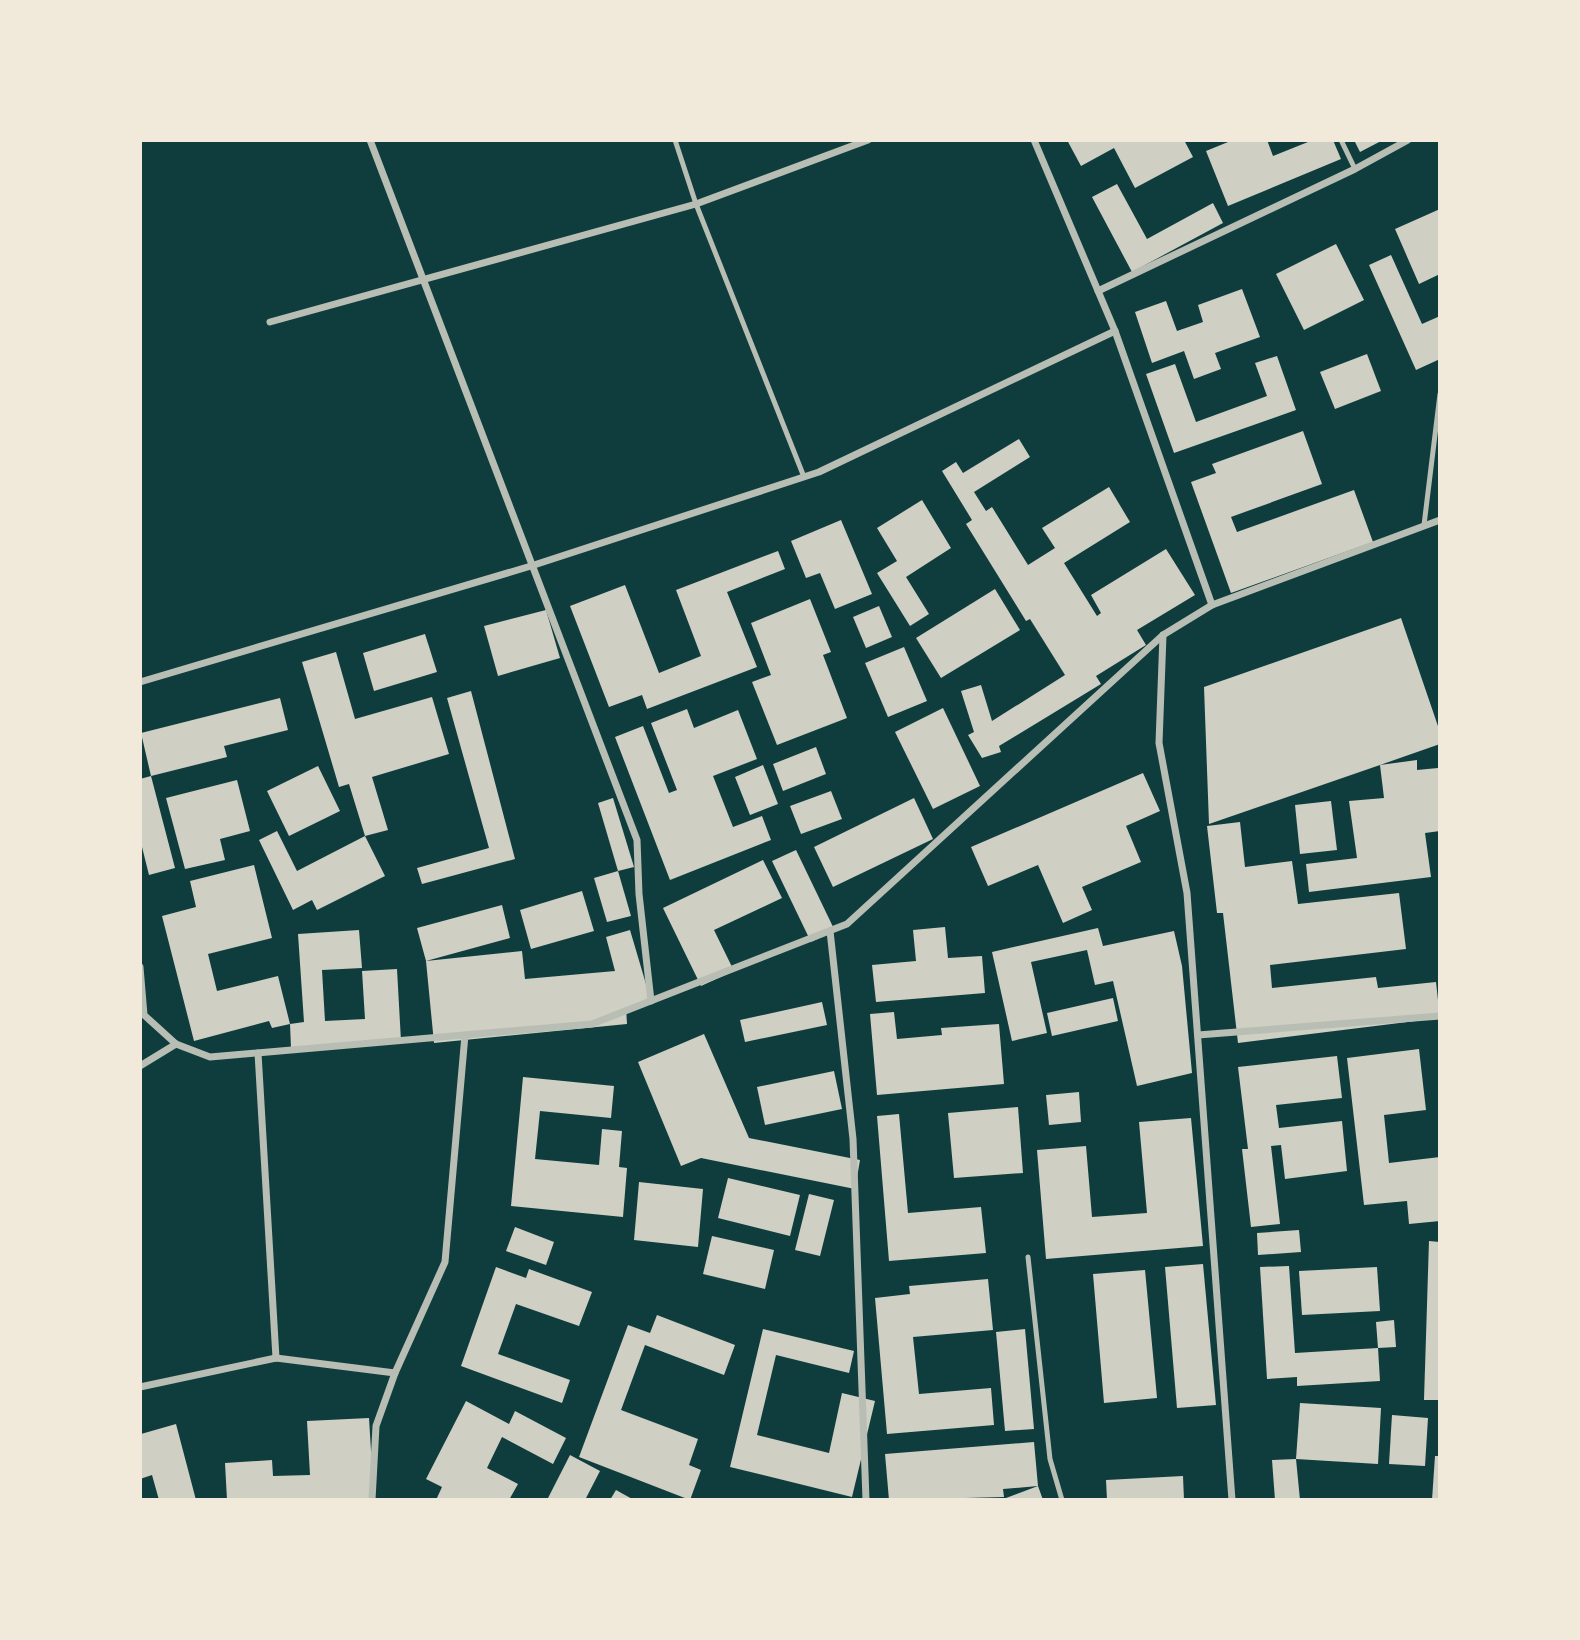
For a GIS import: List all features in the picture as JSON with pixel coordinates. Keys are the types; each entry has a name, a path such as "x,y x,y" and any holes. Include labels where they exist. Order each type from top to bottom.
{"street":[{"path":"370,140 637,840 639,894 651,1001"},
{"path":"270,322 696,204 868,140"},
{"path":"1034,140 1115,331 1212,605"},
{"path":"1098,291 1355,169 1408,140"},
{"path":"140,682 531,566 804,477 1115,331"},
{"path":"140,967 144,1016 176,1044 210,1056 592,1024 847,924 1163,635 1212,605 1440,520"},
{"path":"1163,635 1159,743 1187,893 1232,1500"},
{"path":"830,931 853,1139 866,1500"},
{"path":"1198,1035 1440,1016"},
{"path":"372,1500 376,1426 395,1373 446,1262 465,1035"},
{"path":"140,1066 176,1044"},
{"path":"258,1053 276,1358"},
{"path":"140,1387 276,1358 395,1373"}],"lane":[{"path":"675,140 696,204 804,477"},
{"path":"1341,140 1355,169"},
{"path":"1424,525 1440,394"},
{"path":"1028,1257 1049,1460 1062,1500"}],"building":[{"path":"1067,140 1184,140 1193,157 1135,188 1114,148 1081,166"},
{"path":"1233,140 1267,140 1273,156 1313,140 1333,140 1341,159 1228,206 1206,151"},
{"path":"1354,140 1383,140 1360,152"},
{"path":"1117,184 1147,239 1213,203 1223,223 1132,272 1092,197"},
{"path":"1440,209 1440,274 1419,284 1395,229"},
{"path":"1336,244 1364,300 1304,330 1276,274"},
{"path":"1391,255 1422,324 1440,316 1440,359 1416,370 1369,265"},
{"path":"1242,289 1260,337 1215,353 1221,369 1194,379 1184,351 1152,363 1135,312 1166,301 1177,331 1203,322 1198,305"},
{"path":"1367,354 1381,391 1335,409 1320,372"},
{"path":"1277,356 1296,410 1174,453 1146,374 1175,364 1196,422 1267,396 1255,363"},
{"path":"1303,431 1322,484 1231,517 1237,532 1354,490 1373,542 1231,593 1191,482 1216,473 1212,464"},
{"path":"1019,439 1030,457 974,492 986,511 992,507 1028,565 1055,548 1042,528 1109,487 1130,522 1064,563 1097,616 1101,613 1091,595 1166,549 1195,595 1137,630 1146,645 1096,676 1101,684 999,746 1001,752 982,758 968,735 974,732 961,691 981,685 992,721 1065,675 1030,619 1026,621 966,524 972,520 942,471 956,462 963,473"},
{"path":"922,500 951,548 906,577 929,614 910,626 877,573 897,561 877,528"},
{"path":"841,520 872,594 835,609 820,573 806,578 791,541"},
{"path":"778,551 785,569 727,592 757,667 647,709 642,695 609,707 570,606 625,585 659,673 701,656 676,590"},
{"path":"995,589 1020,630 941,678 916,638"},
{"path":"810,599 831,652 823,655 847,718 777,745 752,682 771,675 751,623"},
{"path":"879,606 892,637 866,648 853,617"},
{"path":"546,610 560,658 498,676 484,626"},
{"path":"1401,618 1440,732 1440,744 1209,824 1204,687"},
{"path":"425,634 437,672 374,691 363,653"},
{"path":"904,647 927,701 888,717 865,663"},
{"path":"336,652 355,719 432,697 449,754 372,777 388,830 365,836 349,784 339,787 302,662"},
{"path":"471,691 515,859 422,884 417,868 489,848 447,698"},
{"path":"280,698 288,730 224,746 227,757 151,776 141,733"},
{"path":"943,708 980,786 933,809 895,732"},
{"path":"687,709 694,728 738,710 757,759 713,776 733,827 762,816 771,840 670,880 615,737 643,726 669,793 677,790 651,723"},
{"path":"816,747 826,774 783,791 773,764"},
{"path":"1417,760 1417,770 1438,768 1440,831 1425,833 1431,877 1309,892 1306,864 1357,858 1349,801 1384,798 1380,765"},
{"path":"763,765 778,804 750,815 735,777"},
{"path":"318,766 340,811 289,836 267,791"},
{"path":"1143,773 1160,811 1126,826 1141,862 1082,887 1092,910 1063,923 1038,865 988,886 971,847"},
{"path":"151,776 175,868 149,875 140,839 140,779"},
{"path":"237,780 250,831 220,839 225,860 185,869 166,798"},
{"path":"831,791 842,819 801,834 790,806"},
{"path":"613,798 634,867 618,871 598,803"},
{"path":"914,798 933,839 833,887 814,847"},
{"path":"1331,801 1337,850 1300,854 1295,805"},
{"path":"1240,822 1245,867 1292,861 1298,904 1399,893 1406,949 1270,965 1272,988 1376,977 1378,988 1436,982 1440,1018 1238,1043 1223,913 1217,913 1207,826"},
{"path":"277,831 297,871 365,836 385,876 317,910 312,900 293,910 259,840"},
{"path":"796,850 835,931 811,942 772,861"},
{"path":"763,860 782,898 714,930 734,971 701,986 663,908"},
{"path":"254,865 272,938 208,954 217,991 278,976 290,1024 272,1028 269,1021 194,1041 162,916 196,907 190,881"},
{"path":"618,871 631,916 607,922 594,878"},
{"path":"582,891 594,931 531,949 520,910"},
{"path":"502,905 510,938 426,961 417,928"},
{"path":"945,927 948,958 982,956 985,993 876,1002 872,965 916,961 913,930"},
{"path":"1098,928 1103,946 1174,931 1182,966 1192,1073 1137,1086 1113,981 1095,985 1087,950 1031,962 1047,1033 1012,1041 992,952"},
{"path":"359,930 362,968 322,970 325,1021 365,1019 362,971 397,969 401,1041 291,1048 290,1024 304,1022 298,934"},
{"path":"630,930 651,1001 626,1008 627,1024 434,1043 426,961 522,951 525,979 615,971 606,937"},
{"path":"1113,998 1118,1021 1052,1036 1047,1013"},
{"path":"822,1002 827,1025 745,1042 740,1020"},
{"path":"894,1012 897,1039 942,1035 941,1028 999,1024 1004,1084 877,1095 870,1014"},
{"path":"704,1034 749,1138 860,1160 855,1189 701,1158 681,1166 638,1062"},
{"path":"1419,1049 1426,1110 1384,1115 1389,1163 1440,1157 1440,1221 1409,1224 1407,1201 1364,1205 1347,1058"},
{"path":"1337,1056 1342,1098 1276,1105 1279,1128 1342,1121 1347,1171 1285,1179 1281,1145 1271,1146 1280,1224 1251,1227 1242,1149 1248,1149 1238,1067"},
{"path":"834,1071 842,1109 765,1125 757,1087"},
{"path":"523,1077 614,1086 611,1118 540,1111 535,1159 599,1165 602,1129 622,1131 619,1167 627,1168 623,1217 511,1206"},
{"path":"1079,1092 1081,1122 1049,1125 1046,1095"},
{"path":"1018,1107 1023,1173 954,1178 948,1113"},
{"path":"899,1114 908,1213 981,1207 986,1253 889,1261 877,1116"},
{"path":"1191,1118 1203,1246 1046,1259 1037,1150 1086,1146 1092,1217 1147,1213 1139,1122"},
{"path":"728,1178 800,1195 790,1236 718,1218"},
{"path":"639,1182 703,1189 698,1247 634,1240"},
{"path":"809,1194 834,1200 820,1256 795,1250"},
{"path":"515,1227 554,1242 546,1265 506,1251"},
{"path":"1299,1230 1301,1252 1258,1255 1257,1233"},
{"path":"712,1236 774,1250 765,1289 703,1274"},
{"path":"1429,1241 1440,1242 1440,1400 1424,1400"},
{"path":"1203,1264 1216,1405 1177,1408 1165,1267"},
{"path":"1289,1266 1295,1353 1378,1348 1380,1381 1297,1386 1297,1377 1267,1379 1260,1267"},
{"path":"496,1267 526,1278 529,1269 592,1292 579,1326 516,1304 498,1354 570,1380 562,1403 461,1366"},
{"path":"1377,1267 1380,1311 1302,1315 1299,1271"},
{"path":"1145,1270 1157,1398 1104,1403 1093,1274"},
{"path":"988,1279 993,1330 913,1337 919,1394 991,1388 994,1425 887,1434 875,1298 910,1294 909,1286"},
{"path":"657,1315 735,1345 724,1375 645,1345 621,1410 698,1439 689,1465 701,1470 690,1500 579,1457 628,1325 650,1333"},
{"path":"1394,1320 1396,1347 1378,1348 1376,1322"},
{"path":"763,1329 854,1351 849,1373 776,1355 757,1435 829,1453 842,1393 875,1401 852,1497 730,1467"},
{"path":"1025,1329 1034,1429 1005,1431 996,1332"},
{"path":"466,1401 509,1424 515,1411 566,1438 553,1464 502,1437 487,1468 518,1484 509,1500 436,1500 442,1487 426,1479"},
{"path":"1300,1403 1381,1408 1378,1464 1296,1459"},
{"path":"1392,1415 1428,1418 1425,1466 1389,1464"},
{"path":"369,1418 374,1500 227,1500 225,1463 272,1460 273,1476 310,1475 307,1421"},
{"path":"176,1424 196,1500 159,1500 152,1475 140,1479 141,1434"},
{"path":"1034,1442 1038,1486 1003,1489 1004,1497 889,1500 885,1454"},
{"path":"570,1455 600,1471 585,1500 547,1500"},
{"path":"1435,1456 1440,1456 1440,1500 1432,1500"},
{"path":"1296,1459 1300,1500 1275,1500 1272,1460"},
{"path":"1183,1476 1184,1500 1107,1500 1106,1480"},
{"path":"1038,1486 1043,1500 1006,1498"},
{"path":"616,1490 634,1500 610,1500"}]}
